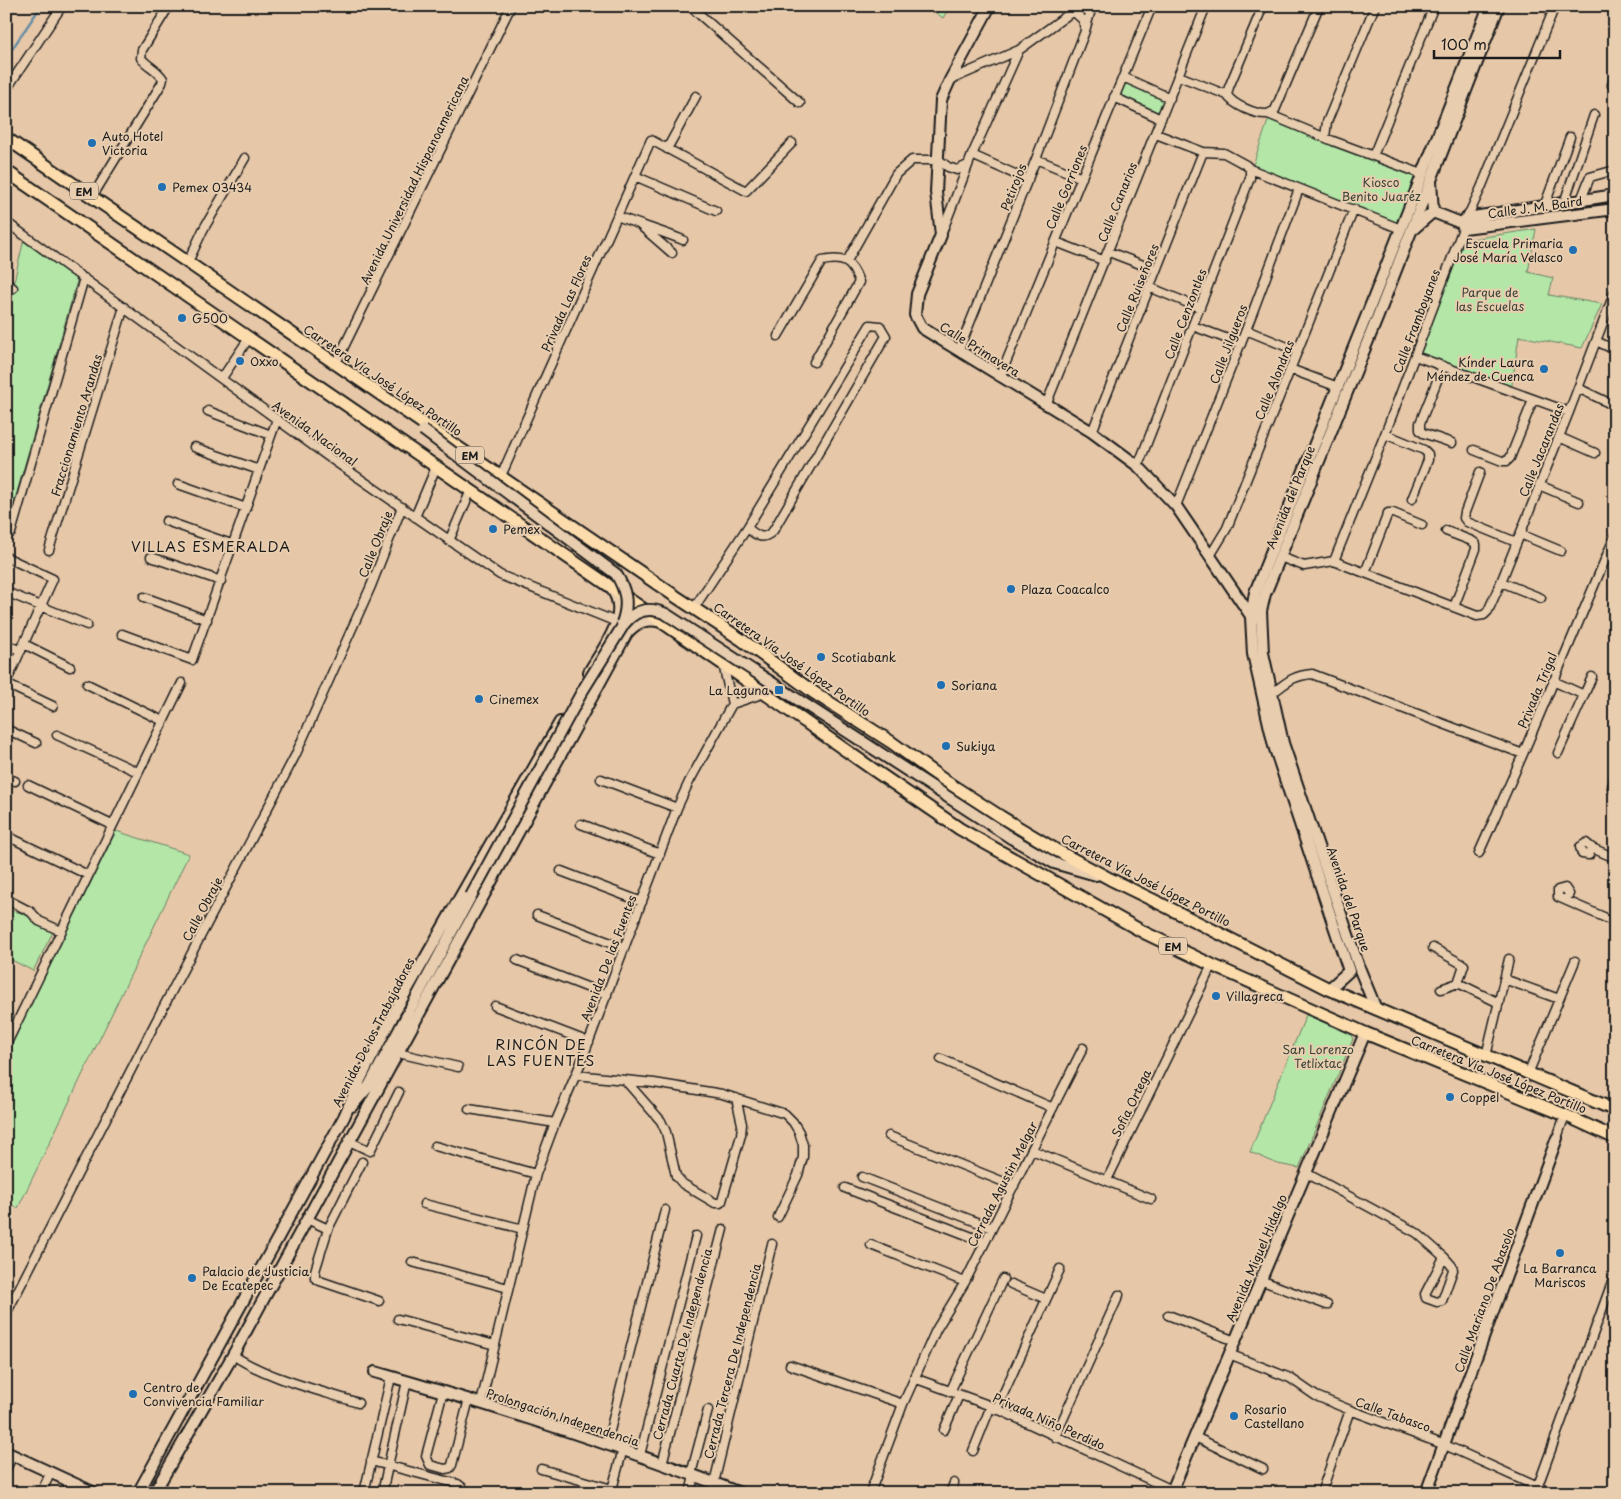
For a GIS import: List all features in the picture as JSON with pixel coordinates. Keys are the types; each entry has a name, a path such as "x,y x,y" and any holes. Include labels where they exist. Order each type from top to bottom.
{"main road":[{"name":"Carretera Vía José López Portillo","path":"6,138 742,640 813,692 891,742 945,781 1001,817 1110,879 1163,904 1329,990 1615,1110"},
{"name":"Carretera Vía José López Portillo","path":"6,171 608,584 960,829 1145,933 1212,965 1365,1033 1615,1138"}],"street":[{"path":"6,90 62,6"},
{"path":"92,196 162,83 161,74 146,64 141,58 142,50 169,6"},
{"name":"Avenida Universidad Hispanoamericana","path":"336,364 512,6"},
{"path":"690,6 800,103"},
{"name":"Calle Primavera","path":"990,6 941,100 936,192 941,235 917,294 915,314 922,328 1092,432 1138,466 1176,506 1261,630"},
{"name":"Petirojos","path":"960,350 1028,180 1085,31 1092,6"},
{"name":"Calle Gorriones","path":"1000,377 1152,6"},
{"name":"Calle Canarios","path":"1046,405 1109,252 1206,6"},
{"path":"1227,95 1228,87 1263,6"},
{"path":"1179,76 1227,95 1230,100 1261,115 1268,114 1275,110 1319,6"},
{"path":"1325,137 1327,122 1375,6"},
{"path":"1373,156 1434,6"},
{"name":"Avenida del Parque","path":"1329,990 1349,971 1274,746 1263,652 1261,611 1265,594 1491,6"},
{"name":"Calle Framboyanes","path":"1334,561 1415,356 1464,223 1481,188 1555,6"},
{"path":"950,80 1019,50 1077,9 1083,20 1085,31"},
{"path":"941,235 972,155 1019,50"},
{"path":"1001,57 1006,76"},
{"path":"1615,77 1612,85 1615,86"},
{"path":"1123,78 1170,98"},
{"path":"696,96 667,149 746,191 792,143"},
{"path":"1114,97 1161,119"},
{"path":"1156,134 1203,152 1224,154 1250,169 1406,230 1433,212 1426,176 1268,114"},
{"path":"1564,203 1594,115"},
{"path":"1544,207 1570,137"},
{"name":"Privada Las Flores","path":"501,476 651,140 667,149"},
{"name":"Calle Ruiseñores","path":"1092,432 1203,152"},
{"path":"972,155 1028,180"},
{"path":"188,262 203,230 245,158"},
{"path":"1036,159 1082,178"},
{"path":"847,261 896,174 912,160 939,160 948,167 958,170 968,165"},
{"name":"Calle Cenzontles","path":"1138,466 1250,178 1250,169"},
{"path":"1581,200 1590,177 1615,170"},
{"path":"635,176 716,211"},
{"name":"Calle Jilgueros","path":"1176,506 1300,189"},
{"name":"Calle J. M. Baird","path":"1464,223 1615,195"},
{"name":"Calle Alondras","path":"1210,556 1227,528 1354,209"},
{"name":"Calle J. M. Baird","path":"1433,212 1464,223 1615,209"},
{"path":"617,216 641,226 672,253"},
{"name":"Avenida Nacional","path":"6,222 330,458 500,575 630,629"},
{"path":"641,226 649,226 683,240"},
{"name":"Avenida del Parque","path":"1376,1009 1360,970 1253,654 1251,617 1255,592 1338,387 1406,230"},
{"path":"1056,242 1105,261"},
{"path":"1109,252 1156,270"},
{"path":"778,336 822,261 832,259 847,261 855,270 860,282 814,362"},
{"path":"11,533 84,278"},
{"path":"1149,287 1200,308"},
{"name":"Calle Jacarandas","path":"1454,607 1477,616 1484,615 1488,611 1569,412 1614,294"},
{"name":"Fraccionamiento Arandas","path":"49,550 124,307"},
{"path":"694,608 747,528 870,325 880,326 886,336 773,531 767,536 760,537 747,528"},
{"path":"1193,326 1240,344"},
{"path":"1246,330 1297,351"},
{"path":"222,378 249,338"},
{"path":"1596,341 1615,350"},
{"path":"1415,356 1569,412"},
{"path":"1443,366 1420,423 1420,430 1423,433 1452,443"},
{"path":"1290,369 1338,387"},
{"path":"363,382 423,430 606,564 624,585 627,599 626,613 620,627 500,854 475,911"},
{"path":"1578,388 1615,406"},
{"path":"1474,450 1502,461 1508,461 1533,400"},
{"path":"208,410 272,435"},
{"path":"122,634 192,660 277,419"},
{"path":"1385,434 1424,450 1428,454 1428,460 1412,499"},
{"path":"1559,437 1595,453"},
{"path":"194,447 259,470"},
{"path":"415,517 436,467"},
{"path":"1480,472 1464,518 1467,522 1516,542"},
{"path":"178,484 246,508"},
{"path":"1539,486 1579,502"},
{"path":"450,541 471,490"},
{"name":"Calle Obraje","path":"6,1314 295,756 371,586 402,507"},
{"path":"1365,573 1388,513 1393,513 1422,525"},
{"path":"166,521 234,545"},
{"path":"1280,557 1304,566 1334,561 1454,607 1476,549 1476,544 1446,531"},
{"path":"1520,534 1561,551"},
{"name":"Privada Trigal","path":"1479,853 1615,536"},
{"path":"152,557 221,581"},
{"path":"6,558 53,579 6,684 54,706"},
{"path":"1501,582 1541,598"},
{"path":"608,584 618,601 620,611 617,622"},
{"path":"6,592 87,625"},
{"path":"144,597 207,620"},
{"path":"344,1117 369,1086 583,690 624,624 637,612 653,610 666,614 1011,838 1054,862 1110,879"},
{"path":"154,1493 233,1355 627,633 641,621 651,620 668,626"},
{"name":"Avenida De los Trabajadores","path":"138,1493 344,1117 360,1080 399,1004 617,622"},
{"path":"6,644 22,648 70,668"},
{"path":"723,664 732,704 764,693"},
{"path":"1268,696 1287,681 1299,675 1312,674 1523,754"},
{"path":"1558,753 1592,677"},
{"path":"1553,681 1584,695"},
{"path":"6,1045 182,683"},
{"path":"87,684 163,721"},
{"name":"Avenida De las Fuentes","path":"481,1403 536,1174 589,1042 677,808 689,782 732,704"},
{"path":"6,730 36,743"},
{"path":"57,735 138,772"},
{"path":"1615,774 1612,788 1615,790"},
{"path":"6,778 15,781"},
{"path":"601,779 677,808"},
{"path":"28,785 112,826"},
{"path":"581,824 660,854"},
{"path":"9,837 88,875"},
{"path":"1592,848 1615,858"},
{"path":"561,871 642,902"},
{"path":"6,899 31,912 39,921 61,931"},
{"path":"1565,900 1615,922"},
{"path":"537,915 624,948"},
{"path":"1433,948 1464,965 1458,983"},
{"path":"1486,1056 1509,959"},
{"path":"517,960 607,995"},
{"path":"1528,1074 1575,961"},
{"name":"Sofia Ortega","path":"1106,1180 1212,965"},
{"path":"1504,979 1559,999"},
{"path":"1441,989 1458,983 1499,1003"},
{"path":"495,1006 589,1042"},
{"name":"Avenida Miguel Hidalgo","path":"1172,1491 1365,1033"},
{"name":"Cerrada Agustin Melgar","path":"870,1493 903,1404 936,1330 965,1282 1083,1048"},
{"path":"398,1053 458,1067"},
{"path":"941,1059 1053,1108"},
{"path":"576,1074 703,1091 736,1098 785,1114 800,1132 803,1157 798,1175 778,1217"},
{"path":"625,1080 661,1121 666,1132 676,1176 683,1184 714,1203 722,1201 742,1135 742,1124 736,1098"},
{"path":"349,1141 370,1151 399,1092"},
{"path":"469,1109 555,1123"},
{"name":"Calle Mariano De Abasolo","path":"1426,1493 1565,1116"},
{"path":"889,1136 1014,1186"},
{"path":"435,1146 536,1174"},
{"path":"1032,1150 1151,1200"},
{"path":"362,1162 328,1228 314,1271 315,1278 320,1282 379,1301"},
{"path":"1306,1173 1417,1233 1444,1256 1453,1270 1442,1301 1438,1302 1425,1296 1444,1256"},
{"path":"862,1177 992,1228"},
{"path":"845,1188 985,1242"},
{"path":"424,1204 523,1229"},
{"path":"607,1444 664,1210"},
{"path":"307,1219 328,1228"},
{"name":"Cerrada Cuarta De Independencia","path":"662,1464 723,1230"},
{"path":"640,1455 696,1236"},
{"name":"Cerrada Tercera De Independencia","path":"714,1483 772,1244"},
{"path":"871,1245 965,1282"},
{"path":"412,1262 508,1288"},
{"path":"973,1451 1060,1269"},
{"path":"1537,1490 1615,1274"},
{"path":"950,1392 1003,1280"},
{"path":"1260,1280 1327,1305"},
{"path":"1011,1284 1046,1299"},
{"path":"1055,1437 1119,1296"},
{"path":"1168,1315 1235,1341"},
{"path":"398,1318 495,1345"},
{"name":"Calle Tabasco","path":"1229,1354 1290,1378 1316,1396 1444,1445 1537,1490 1551,1493"},
{"path":"233,1355 245,1364 260,1371 358,1403"},
{"path":"790,1365 903,1404"},
{"name":"Prolongación Independencia","path":"375,1372 469,1399 623,1449 714,1483 728,1491 740,1493"},
{"path":"364,1493 391,1377"},
{"name":"Privada Niño Perdido","path":"914,1378 993,1408 1172,1491"},
{"path":"382,1493 407,1381"},
{"path":"443,1392 426,1456 430,1465 445,1469 450,1468 452,1465 469,1399"},
{"path":"944,1430 959,1395"},
{"path":"690,1493 708,1410"},
{"path":"1321,1493 1350,1410"},
{"path":"1194,1437 1263,1469"},
{"path":"541,1469 611,1491 623,1449"},
{"path":"6,1469 10,1454 95,1493"},
{"path":"371,1461 458,1484 463,1491"},
{"path":"36,1470 82,1493"},
{"path":"41,1493 49,1476"},
{"path":"950,1493 954,1483"}],"green space":[{"path":"927,6 950,6 943,18"},
{"path":"1123,77 1170,98 1161,119 1114,97"},
{"name":"Kiosco Benito Juaréz","path":"1270,115 1422,174 1401,228 1252,168"},
{"name":"Parque de las Escuelas","path":"1536,229 1528,272 1553,278 1549,295 1602,304 1582,348 1519,336 1511,391 1415,356 1465,240"},
{"path":"25,235 79,274 6,531 6,316"},
{"path":"116,831 189,854 18,1208 6,1202 6,1042 38,976 44,978"},
{"path":"6,909 29,915 41,927 53,932 33,971 6,957"},
{"name":"San Lorenzo Tetlixtac","path":"1306,1015 1350,1033 1353,1039 1299,1168 1278,1164 1250,1152"}],"waterway":[{"path":"6,58 41,6"}],"place":[{"name":"Auto Hotel Victoria","path":"92,143"},
{"name":"Pemex 03434","path":"162,187"},
{"name":"Escuela Primaria José María Velasco","path":"1573,250"},
{"name":"G500","path":"182,318"},
{"name":"Oxxo","path":"240,361"},
{"name":"Kínder Laura Méndez de Cuenca","path":"1544,369"},
{"name":"Pemex","path":"493,529"},
{"name":"Plaza Coacalco","path":"1011,589"},
{"name":"Scotiabank","path":"821,657"},
{"name":"Soriana","path":"941,685"},
{"name":"La Laguna","path":"779,690"},
{"name":"Cinemex","path":"479,699"},
{"name":"Sukiya","path":"946,746"},
{"name":"Villagreca","path":"1216,996"},
{"name":"Coppel","path":"1450,1097"},
{"name":"La Barranca Mariscos","path":"1560,1253"},
{"name":"Palacio de Justicia De Ecatepec","path":"192,1278"},
{"name":"Centro de Convivencia Familiar","path":"133,1394"},
{"name":"Rosario Castellano","path":"1234,1416"}],"district":[{"name":"VILLAS ESMERALDA","path":"211,546"},
{"name":"RINCÓN DE LAS FUENTES","path":"541,1052"}]}
